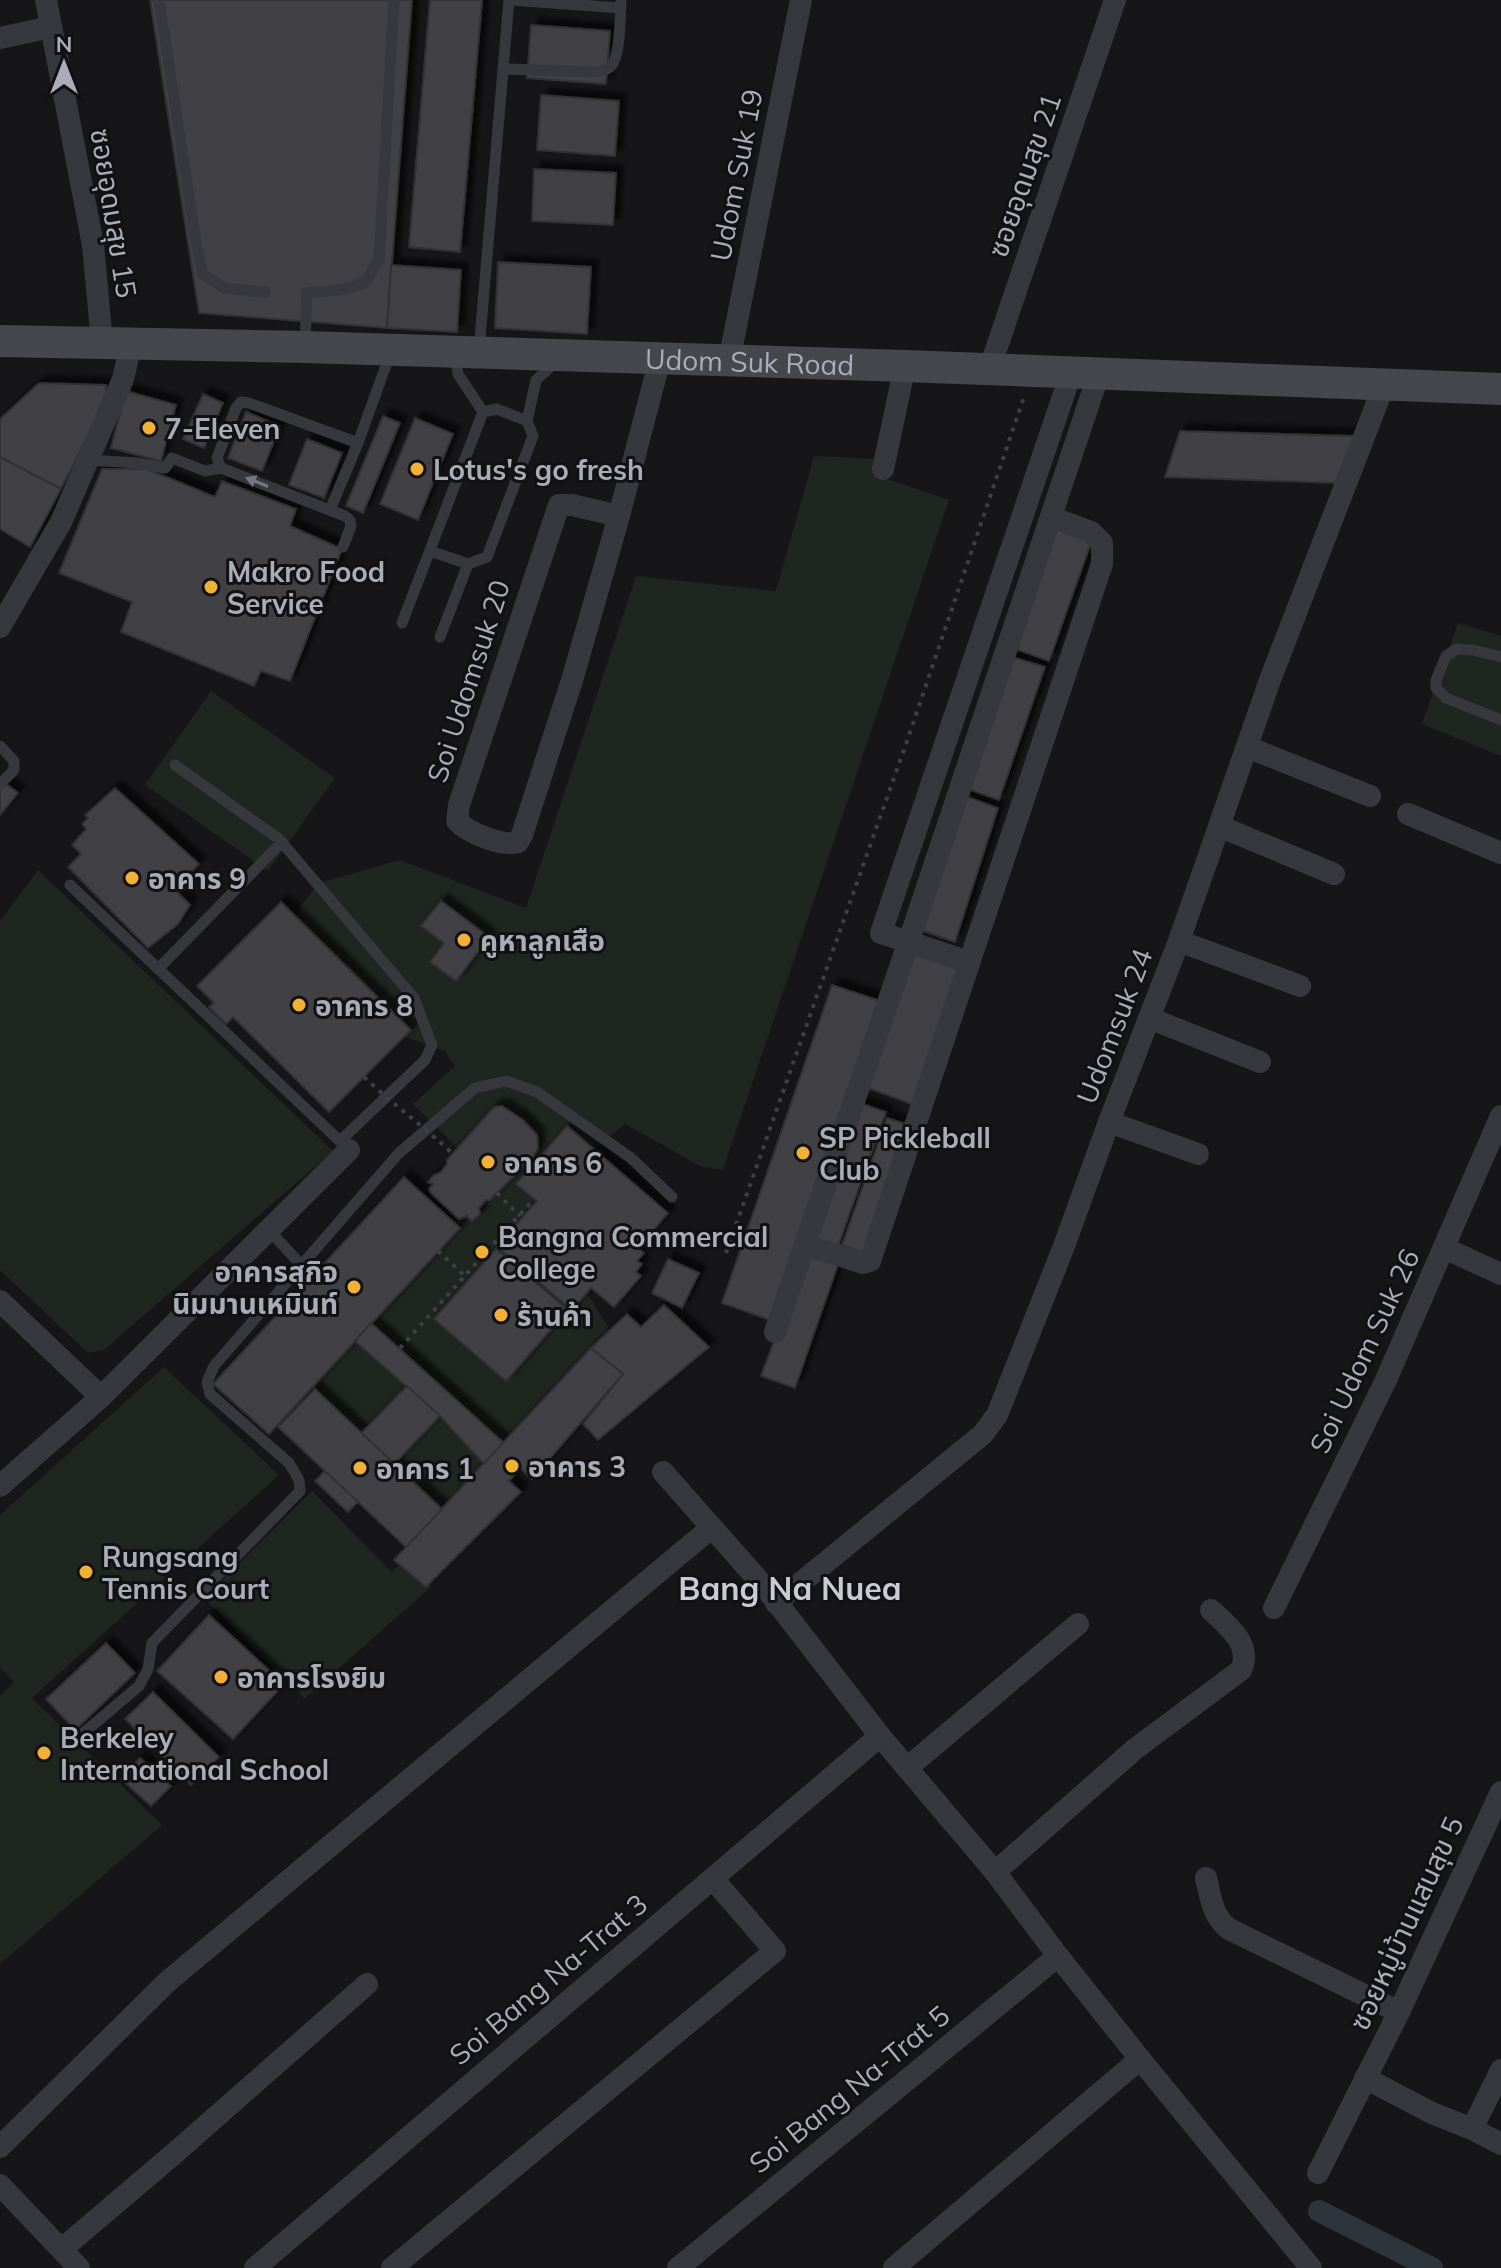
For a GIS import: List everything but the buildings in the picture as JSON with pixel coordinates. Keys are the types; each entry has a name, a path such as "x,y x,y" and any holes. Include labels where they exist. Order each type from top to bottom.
{"main road":[{"name":"Udom Suk Road","path":"0,341 305,347 905,366 1501,389"}],"street":[{"name":"ซอยอุดมสุข 15","path":"0,627 61,522 123,379 93,245 46,0"},
{"name":"Udom Suk 19","path":"729,361 801,0"},
{"name":"ซอยอุดมสุข 21","path":"989,370 1115,0"},
{"path":"0,38 51,27"},
{"name":"Soi Udomsuk 20","path":"619,516 559,505 459,805 457,821 465,829 505,844 518,842 522,835 573,677 619,516 660,359"},
{"path":"883,469 905,366"},
{"path":"969,962 881,933 1029,496 1085,373"},
{"path":"775,1332 1053,511 1085,373"},
{"name":"Udomsuk 24","path":"776,1603 983,1434 997,1415 1179,941 1247,747 1384,385"},
{"path":"806,1245 863,1263 870,1261 1102,564 1102,543 1091,532 1029,496"},
{"path":"1247,747 1370,796"},
{"path":"1408,814 1501,853"},
{"path":"1219,826 1334,874"},
{"path":"1179,941 1300,986"},
{"path":"1149,1018 1260,1062"},
{"name":"Soi Udom Suk 26","path":"1274,1608 1386,1380 1444,1248 1494,1149 1501,1116"},
{"path":"1109,1122 1198,1154"},
{"path":"0,1486 101,1397 269,1230 344,1146"},
{"path":"1444,1248 1501,1274"},
{"path":"0,1301 101,1397"},
{"path":"663,1472 768,1591 880,1736 995,1872 1140,2059 1311,2268"},
{"path":"5,2132 167,1982 711,1528"},
{"path":"995,1872 1135,1749 1241,1670 1244,1665 1242,1645 1233,1631 1211,1610"},
{"path":"907,1768 1078,1624"},
{"name":"Soi Bang Na-Trat 3","path":"255,2268 880,1736"},
{"name":"ซอยหมู่บ้านแสนสุข 5","path":"1318,2173 1399,2012 1501,1792"},
{"path":"1206,1878 1214,1913 1219,1922 1229,1929 1399,2012"},
{"path":"392,2268 775,1951 713,1879"},
{"name":"Soi Bang Na-Trat 5","path":"678,2268 1058,1956"},
{"path":"62,2249 367,1984"},
{"path":"894,2268 1140,2059"},
{"path":"1472,2129 1501,2070"},
{"path":"1365,2078 1501,2144"},
{"path":"0,2185 79,2268"}],"lane":[{"path":"159,0 203,274 224,288 265,292"},
{"path":"305,347 307,293 346,289 366,282 379,260 394,0"},
{"path":"483,412 458,374 468,353 510,0 621,4 616,52 609,69 598,72 504,69"},
{"path":"330,510 391,351"},
{"path":"430,551 468,564 487,557 533,436 527,421 536,380 563,356"},
{"path":"221,468 217,458 241,402 358,443"},
{"path":"483,412 497,409 527,421"},
{"path":"402,623 483,412"},
{"path":"88,460 165,468 172,458 205,471 221,468 350,520 351,526 343,547"},
{"path":"440,637 468,564"},
{"path":"1501,657 1457,649 1446,656 1436,680 1436,688 1446,698 1501,720"},
{"path":"0,784 14,770 14,761 1,749"},
{"path":"70,885 344,1146 425,1060 432,1045 414,998 282,842 175,765"},
{"path":"158,969 282,842"},
{"path":"80,1736 139,1686 148,1669 152,1643 300,1491 299,1480 289,1463 210,1394 207,1382 214,1366 399,1153 475,1088 506,1081 537,1092 560,1108 631,1158 672,1197"},
{"path":"269,1230 301,1265"}],"path":[{"path":"726,1253 906,744 1033,372"},
{"path":"364,1077 453,1154"},
{"path":"497,1193 520,1216"},
{"path":"400,1348 534,1199"},
{"path":"438,1251 465,1276"}],"shaded area":[{"path":"814,456 893,460 888,479 949,500 723,1170 700,1166 625,1124 532,1204 618,1343 451,1518 305,1383 488,1178 413,1104 455,1066 445,1051 395,1033 288,930 319,883 400,860 526,908 636,576 776,591"},
{"path":"1458,623 1501,636 1501,756 1422,724"},
{"path":"211,691 335,778 268,871 145,785"},
{"path":"38,870 333,1151 104,1350 88,1353 0,1270 0,921"},
{"name":"Rungsang Tennis Court","path":"164,1367 279,1475 32,1698 162,1825 0,1964 0,1696 14,1682 0,1668 0,1515"},
{"path":"312,1491 392,1572 408,1557 431,1587 304,1699 295,1686 292,1687 204,1598"}],"waterway":[{"path":"1319,2211 1432,2268"}],"place":[{"name":"7-Eleven","path":"149,428"},
{"name":"Lotus's go fresh","path":"417,469"},
{"name":"Makro Food Service","path":"211,587"},
{"name":"อาคาร 9","path":"132,878"},
{"name":"คูหาลูกเสือ","path":"464,940"},
{"name":"อาคาร 8","path":"299,1005"},
{"name":"SP Pickleball Club","path":"803,1153"},
{"name":"อาคาร 6","path":"488,1162"},
{"name":"Bangna Commercial College","path":"482,1252"},
{"name":"อาคารสุกิจ นิมมานเหมินท์","path":"354,1287"},
{"name":"ร้านค้า","path":"501,1315"},
{"name":"อาคาร 3","path":"512,1466"},
{"name":"อาคาร 1","path":"360,1468"},
{"name":"Rungsang Tennis Court","path":"86,1572"},
{"name":"อาคารโรงยิม","path":"221,1677"},
{"name":"Berkeley International School","path":"44,1753"}],"district":[{"name":"Bang Na Nuea","path":"790,1588"}]}
